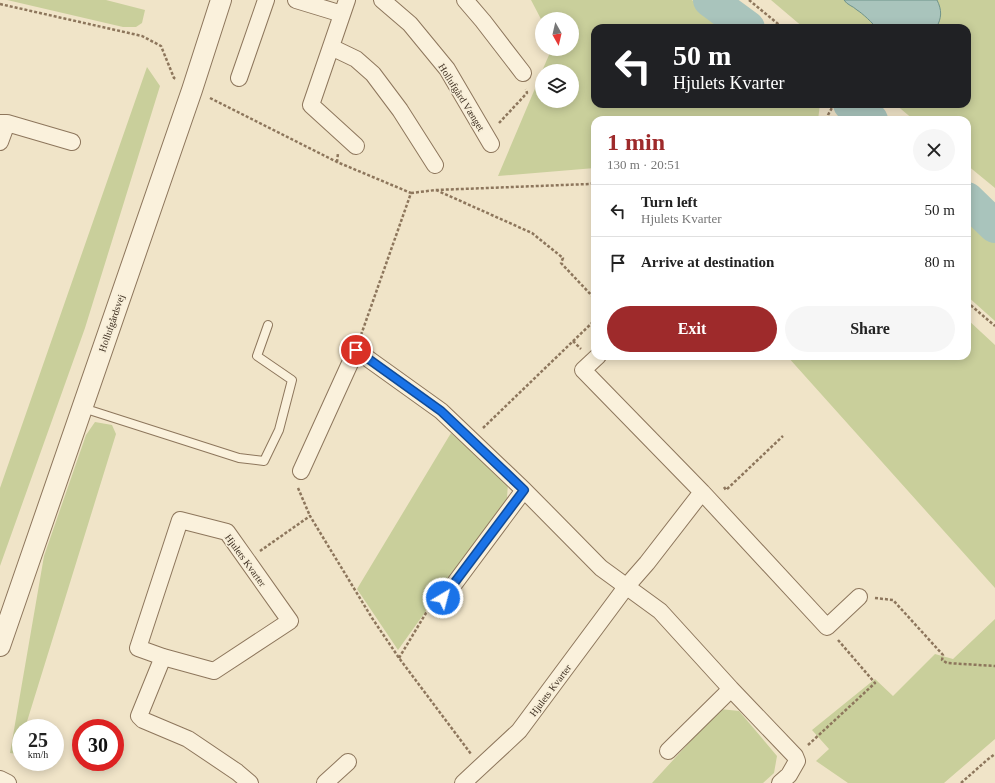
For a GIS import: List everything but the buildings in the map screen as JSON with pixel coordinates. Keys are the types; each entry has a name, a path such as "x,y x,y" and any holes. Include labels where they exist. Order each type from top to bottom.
{"street":[{"name":"Hollufgårdsvej","path":"0,646 192,90 221,0"},
{"path":"239,78 266,0"},
{"path":"296,0 344,7 311,105 356,146"},
{"name":"Hollufgård Vænget","path":"382,0 410,24 447,69 489,140"},
{"path":"465,0 523,73"},
{"path":"331,47 356,60 373,74 400,110 435,165"},
{"path":"0,142 3,123 72,142"},
{"path":"300,471 356,350 441,411 524,490 601,568 660,611 795,756 798,761 789,775 780,783"},
{"path":"594,360 583,370 702,492 827,627 859,597"},
{"path":"443,598 524,490"},
{"name":"Hjulets Kvarter","path":"463,783 519,731 626,586 647,563 702,492"},
{"name":"Hjulets Kvarter","path":"180,520 227,532 290,621 214,670 163,658 138,648 180,520"},
{"path":"163,658 139,716 143,720 188,739 237,772 250,783"},
{"path":"668,751 731,689"},
{"path":"325,783 348,762"},
{"path":"0,779 8,783"}],"lane":[{"path":"82,407 239,458 264,461 279,430 292,380 256,356 268,325"}],"path":[{"path":"749,0 778,24"},
{"path":"0,4 142,36 161,46 174,78 192,90 338,162 411,193 436,190 591,184"},
{"path":"489,140 527,93 523,73"},
{"path":"436,190 532,233 562,258 561,263 591,295"},
{"path":"356,350 411,193"},
{"path":"971,305 995,326"},
{"path":"471,439 591,324"},
{"path":"702,492 714,479 726,490 783,436"},
{"path":"300,471 297,485 310,516 372,618 399,658 481,767"},
{"path":"247,560 310,516"},
{"path":"859,597 893,600 943,655 942,660 948,663 995,666"},
{"path":"399,658 426,613 443,598"},
{"path":"795,756 875,683 827,627"},
{"path":"961,783 995,754"}],"green space":[{"path":"7,0 106,0 145,10 142,23 136,27 123,27"},
{"path":"531,0 692,0 719,24 591,24 591,108 820,108 818,116 591,116 591,168 498,176 535,89 535,108 579,108 579,64 545,64 549,56 579,56 579,12 537,12"},
{"path":"771,0 995,0 995,188 971,168 971,116 909,116 900,108 971,108 971,24 799,24"},
{"path":"147,67 160,86 85,328 0,566 0,488"},
{"path":"971,213 995,235 995,321 971,300"},
{"path":"971,323 995,345 995,588 791,360 971,360"},
{"path":"95,422 112,425 116,434 28,719 16,719 44,556 86,435"},
{"path":"451,433 508,483 507,498 398,650 357,589"},
{"path":"995,619 995,739 944,783 848,783 816,761 829,749 812,730 875,679 893,696 935,654 953,659"},
{"path":"720,709 739,711 777,756 774,773 763,783 652,783"},
{"path":"12,741 12,753 10,753"}],"water":[{"path":"844,0 937,0 940,7 940,17 938,24 873,24"}],"waterway":[{"path":"710,0 743,24"},
{"path":"855,108 866,116"},
{"path":"971,203 995,226"}],"route":[{"path":"356,350 441,411 524,490 443,598"}]}
